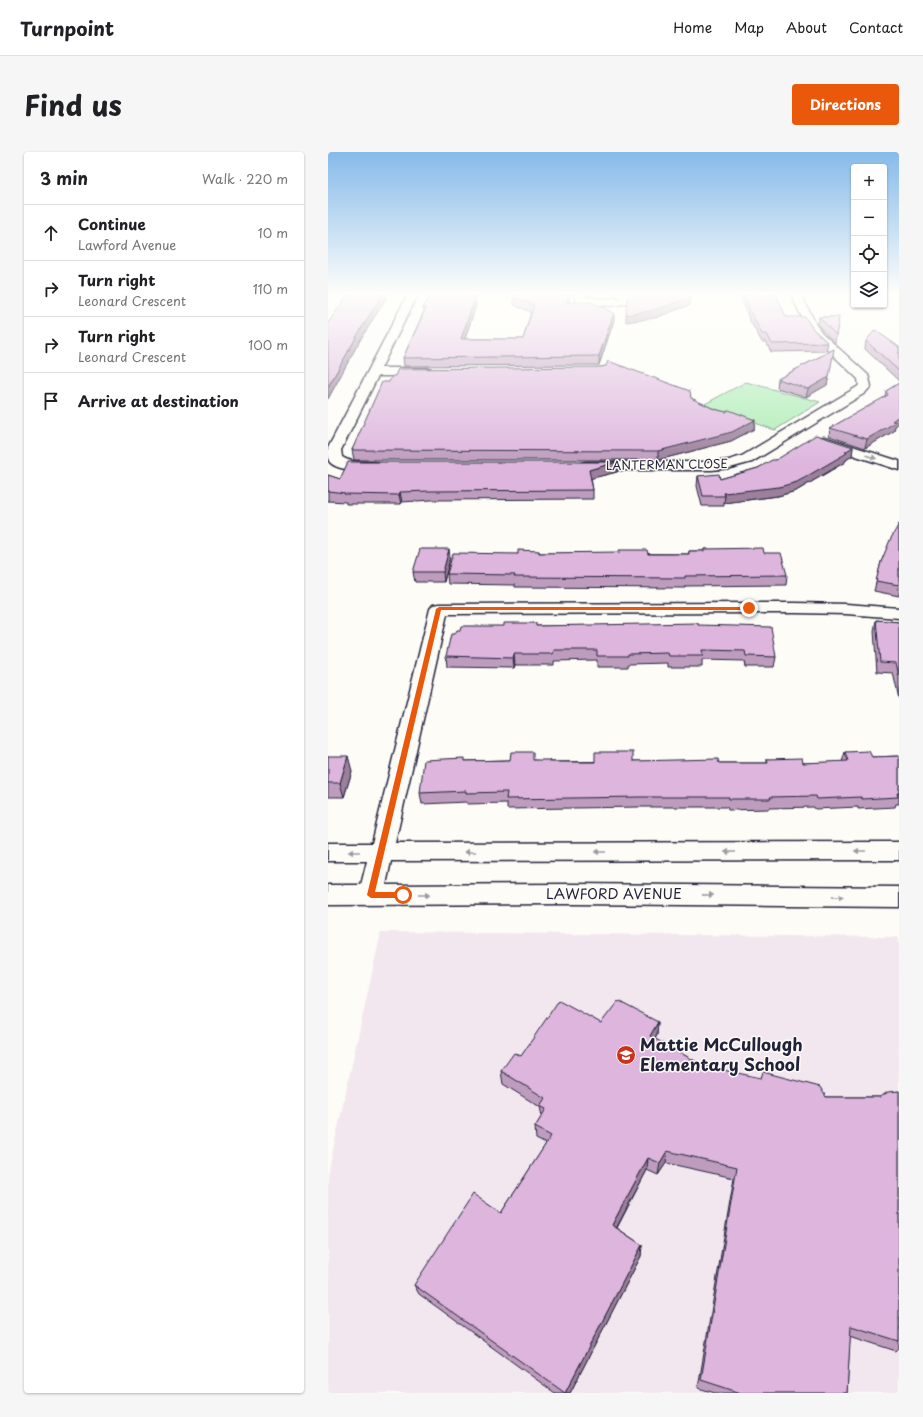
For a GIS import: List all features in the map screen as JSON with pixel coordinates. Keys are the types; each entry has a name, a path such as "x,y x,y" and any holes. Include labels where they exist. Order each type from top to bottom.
{"street":[{"path":"385,350 333,454 335,459 347,465 389,466"},
{"name":"LANTERMAN CLOSE","path":"572,466 699,466 730,464 747,459 861,390 865,386 864,378 834,350"},
{"path":"374,372 437,372"},
{"path":"809,422 825,427"},
{"path":"794,431 899,466"},
{"path":"371,895 439,609 796,608 846,609 899,613"},
{"path":"328,852 899,851"},
{"name":"LAWFORD AVENUE","path":"328,895 572,894 899,897"}],"shaded area":[{"name":"Mattie McCullough Elementary School","path":"381,932 899,937 899,1393 328,1393 328,1173"}],"green space":[{"path":"746,382 820,402 775,430 703,405"}],"building":[{"path":"328,350 349,350 328,387"},
{"path":"407,350 601,350 599,356 403,358"},
{"path":"834,350 829,377 808,389 778,379"},
{"path":"876,350 899,350 899,371"},
{"path":"608,361 690,391 691,398 714,409 726,412 729,410 755,420 732,432 658,451 352,450 382,382 389,382 392,376 395,376 398,369 601,367 606,366"},
{"path":"899,383 899,416 892,421 896,422 867,439 830,428 888,395 886,391"},
{"path":"816,435 853,447 845,452 847,453 797,482 779,487 724,493 725,496 703,496 698,476 719,474 720,479 758,468 772,460 776,460"},
{"path":"348,462 617,462 589,470 593,490 430,491 400,492 399,495 344,494 345,493 328,491 328,475 340,479"},
{"path":"899,524 899,585 876,581 881,562 890,540"},
{"path":"763,548 764,553 781,553 787,575 685,576 685,578 514,577 515,575 447,574 453,553 518,554 518,550 539,551 539,553 620,552 619,550 647,550 648,554 689,554 689,551 704,551 704,549"},
{"path":"420,549 449,549 443,572 413,572"},
{"path":"876,620 899,622 899,676 896,663 880,662"},
{"path":"504,623 536,623 536,626 698,623 698,625 771,627 776,657 746,656 745,651 702,650 703,656 669,656 668,653 628,654 628,656 597,656 597,650 554,650 553,654 514,654 513,658 446,656 451,634 455,634 457,630 460,630 461,626 504,626"},
{"path":"869,751 872,757 899,756 898,797 862,799 861,797 817,799 816,796 770,797 771,799 729,799 729,797 640,797 506,799 507,792 466,793 466,791 420,793 424,760 464,758 464,761 510,760 511,752 533,752 533,760 550,760 549,762 595,762 595,752 633,752 633,761 718,759 719,763 768,763 767,759 802,758 803,763 848,761 845,752"},
{"path":"328,756 348,756 340,783 328,783"},
{"path":"559,1000 601,1023 618,1001 658,1022 650,1036 704,1066 761,1078 763,1072 820,1087 826,1097 880,1097 888,1092 899,1091 899,1341 851,1326 847,1393 741,1393 701,1380 737,1167 667,1151 660,1163 648,1158 612,1225 642,1245 565,1393 414,1285 473,1194 501,1213 551,1136 535,1127 546,1109 540,1106 545,1098 501,1071 514,1053 521,1056"}],"place":[{"name":"Mattie McCullough Elementary School","path":"626,1055"}],"route":[{"path":"403,895 371,895 439,609 749,608"}]}
